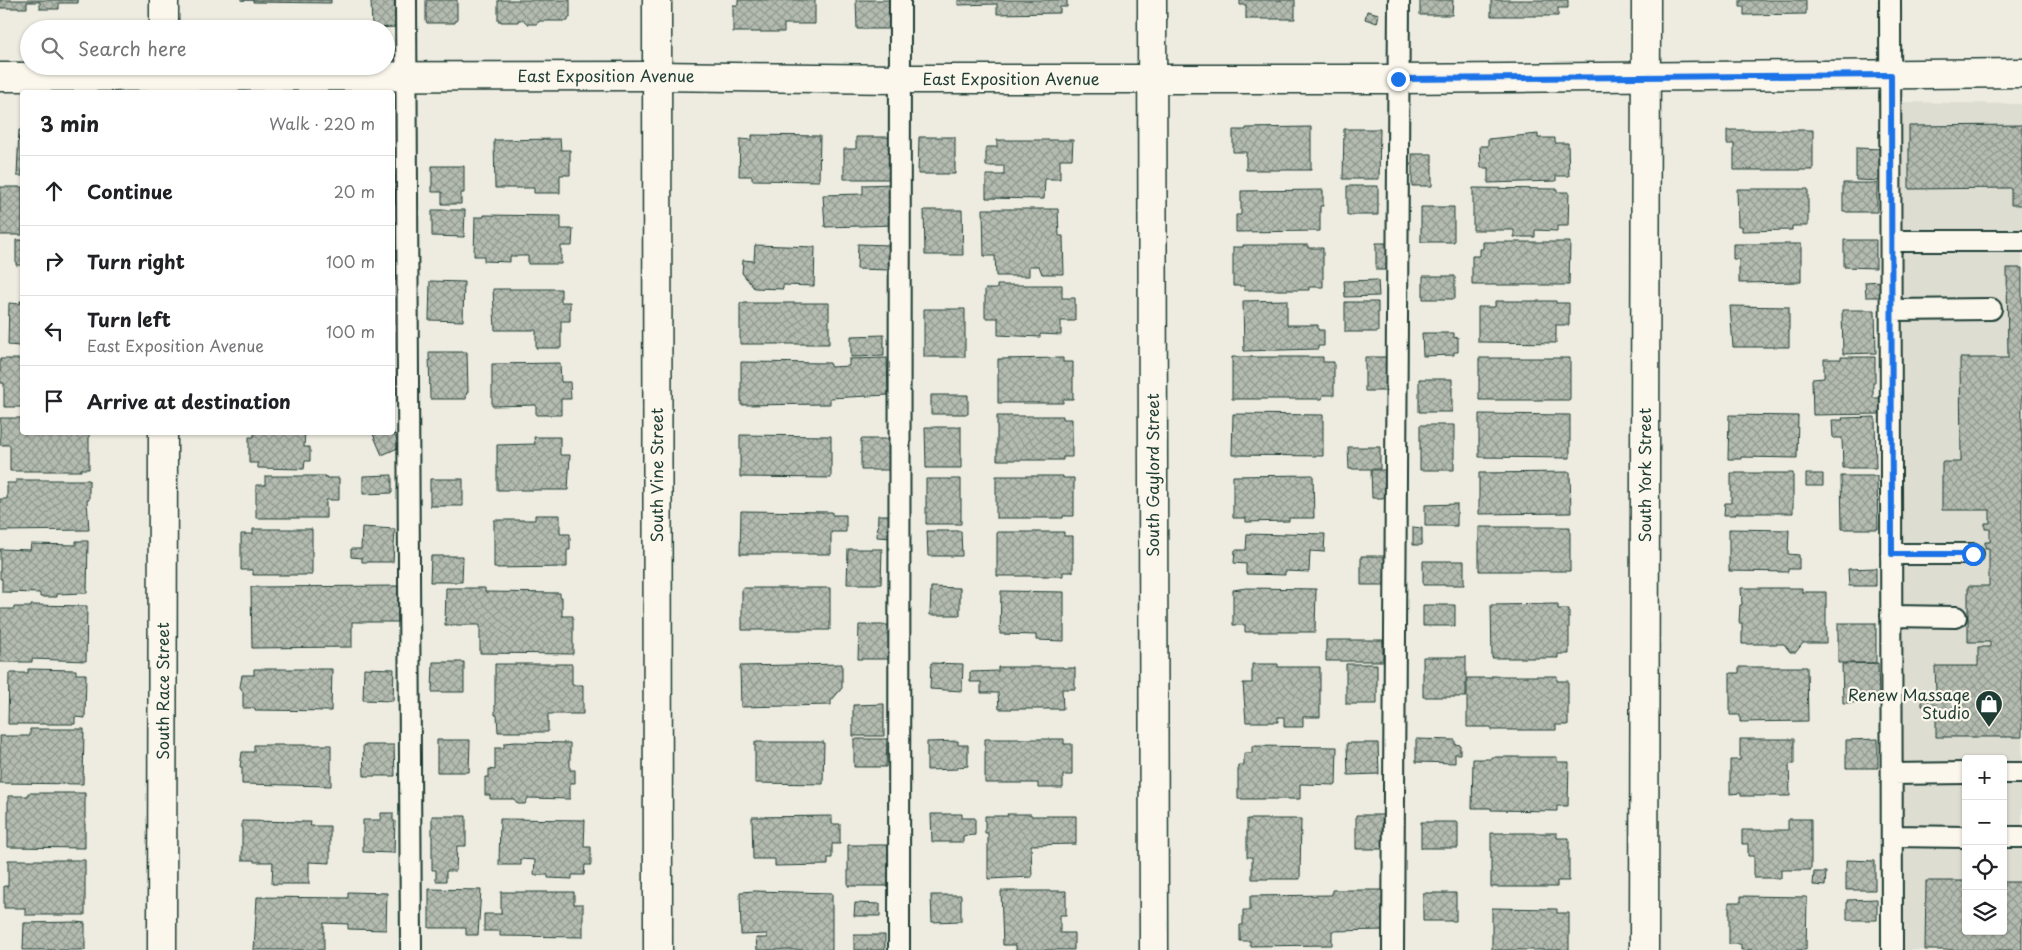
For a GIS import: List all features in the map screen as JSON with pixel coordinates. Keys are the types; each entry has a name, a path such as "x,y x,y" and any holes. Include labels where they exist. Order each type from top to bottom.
{"street":[{"path":"164,0 164,20"},
{"name":"South Vine Street","path":"657,0 658,950"},
{"name":"South Gaylord Street","path":"1152,0 1154,950"},
{"name":"South York Street","path":"1644,950 1646,0"},
{"name":"East Exposition Avenue","path":"0,77 164,79 656,76 899,79 1398,79 2022,73"},
{"name":"South Race Street","path":"162,950 163,435"}],"lane":[{"path":"406,0 411,950"},
{"path":"899,950 900,0"},
{"path":"1393,950 1399,0"},
{"path":"1890,0 1892,950"},
{"path":"1891,241 2022,241"},
{"path":"1891,310 1991,309"},
{"path":"1892,554 1973,554"},
{"path":"1892,616 1956,617"},
{"path":"1892,774 1962,773"},
{"path":"2007,773 2022,773"},
{"path":"1892,836 1962,837"},
{"path":"2007,837 2022,837"}],"shaded area":[{"path":"1901,102 2022,104 2022,950 1902,950"}],"building":[{"path":"0,0 78,0 78,3 59,3 59,9 40,9 40,2 27,2 27,8 0,8"},
{"path":"253,0 331,0 331,3 253,2"},
{"path":"371,0 398,0 398,27 395,27 395,20 372,20"},
{"path":"426,0 457,0 457,21 455,23 427,23"},
{"path":"498,0 570,0 570,18 568,18 568,21 540,21 536,24 528,24 523,20 518,20 518,22 501,22 498,21"},
{"path":"738,0 815,0 815,24 784,24 784,32 733,32 733,5 738,5"},
{"path":"856,0 894,0 895,29 857,29"},
{"path":"958,0 1067,0 1067,7 1060,7 1060,13 997,14 997,4 958,5"},
{"path":"1240,0 1295,0 1295,19 1246,19 1246,5 1240,5"},
{"path":"1420,0 1453,0 1452,15 1420,15"},
{"path":"1491,0 1568,0 1568,8 1558,8 1558,16 1491,16"},
{"path":"1740,0 1806,0 1806,14 1744,15 1744,7 1740,7"},
{"path":"1367,11 1379,14 1377,23 1365,19"},
{"path":"2022,125 2022,205 2011,205 2011,188 1909,189 1909,126"},
{"path":"1311,127 1311,170 1246,170 1246,152 1233,152 1233,130"},
{"path":"1344,129 1380,129 1379,179 1343,179"},
{"path":"19,130 20,130 20,176 17,176"},
{"path":"1727,130 1813,130 1813,170 1734,170 1734,144 1727,144"},
{"path":"1538,134 1538,138 1555,138 1555,143 1568,143 1569,176 1556,176 1556,181 1488,183 1488,168 1481,168 1480,146 1488,146 1488,139"},
{"path":"752,135 820,136 819,181 752,180 752,176 739,176 740,139 752,140"},
{"path":"856,137 896,137 896,179 844,179 844,149 856,149"},
{"path":"919,137 955,137 955,174 918,174"},
{"path":"560,139 561,150 570,150 570,175 560,175 560,193 534,193 534,188 495,188 494,140"},
{"path":"997,140 1073,140 1072,159 1060,159 1060,179 1045,179 1044,199 986,198 986,175 1004,175 1004,166 986,166 986,147 997,147"},
{"path":"1856,148 1883,149 1882,181 1856,180"},
{"path":"1412,154 1432,154 1432,186 1412,186"},
{"path":"432,166 464,166 464,193 461,193 461,204 442,204 442,192 432,192"},
{"path":"402,176 403,188 395,188 395,177"},
{"path":"1843,183 1877,183 1877,212 1843,212"},
{"path":"893,184 896,225 825,227 823,195 863,194 863,185"},
{"path":"1347,186 1378,186 1378,215 1347,215"},
{"path":"0,187 20,187 20,235 0,235"},
{"path":"1473,188 1557,189 1557,192 1569,192 1568,226 1557,226 1557,231 1535,230 1535,237 1514,237 1514,230 1473,230"},
{"path":"1737,189 1808,189 1808,226 1792,226 1792,230 1742,231 1742,226 1738,226"},
{"path":"1323,190 1323,206 1320,206 1320,231 1236,232 1236,215 1241,215 1241,191"},
{"path":"1421,207 1454,207 1454,242 1421,242"},
{"path":"983,209 1058,209 1059,236 1063,236 1064,274 1042,274 1039,266 1029,266 1029,276 996,276 995,256 984,256"},
{"path":"432,210 465,210 464,237 432,236"},
{"path":"924,210 962,210 963,255 925,255"},
{"path":"484,215 561,216 561,229 573,229 572,246 561,246 561,264 528,264 528,256 510,256 510,262 484,261 484,256 474,256 475,217 484,217"},
{"path":"16,240 20,240 20,265 16,265"},
{"path":"1844,240 1876,240 1876,268 1844,267"},
{"path":"1483,242 1570,242 1569,285 1472,285 1472,256 1480,256"},
{"path":"1376,243 1388,243 1389,270 1376,270"},
{"path":"395,244 396,244 395,280"},
{"path":"858,244 890,245 890,270 857,269"},
{"path":"1733,244 1801,244 1801,282 1739,283 1739,259 1733,259"},
{"path":"755,245 815,247 814,286 783,285 783,289 754,288 742,273 743,260 754,261"},
{"path":"1243,245 1308,245 1308,248 1323,248 1323,287 1309,287 1309,290 1244,290 1244,286 1233,286 1233,247 1243,247"},
{"path":"2007,268 2022,268 2022,737 1936,737 1936,706 1922,706 1922,693 1936,693 1935,666 1978,666 1978,647 1990,647 1990,642 1968,642 1968,586 1989,586 1989,548 1985,548 1985,542 1990,542 1990,529 1985,529 1985,523 1990,523 1990,510 1942,510 1942,462 1961,462 1960,358 2008,358"},
{"path":"1423,276 1455,276 1455,299 1423,299"},
{"path":"1378,280 1379,296 1345,297 1344,281"},
{"path":"430,281 464,282 463,321 429,320"},
{"path":"1882,281 1882,297 1866,297 1865,282"},
{"path":"997,285 1062,285 1062,298 1075,298 1075,321 1061,321 1061,335 1040,334 1040,337 998,335 998,318 985,318 985,289 997,289"},
{"path":"493,289 561,289 561,302 570,302 570,321 561,321 561,348 536,348 536,330 495,330"},
{"path":"1287,300 1287,325 1318,325 1318,330 1324,330 1324,346 1318,346 1318,349 1244,351 1243,301"},
{"path":"1495,301 1556,301 1556,303 1569,303 1569,325 1556,325 1556,343 1478,342 1478,307 1495,307"},
{"path":"1345,302 1378,302 1378,332 1345,332"},
{"path":"9,303 20,304 20,348 19,346 8,345"},
{"path":"740,303 829,303 829,344 740,344"},
{"path":"1730,306 1789,307 1789,347 1733,347"},
{"path":"924,309 965,309 965,357 924,357"},
{"path":"1842,310 1875,310 1876,353 1843,354"},
{"path":"1422,333 1454,333 1454,338 1458,337 1458,352 1454,352 1454,355 1423,356"},
{"path":"884,335 884,356 851,357 851,336"},
{"path":"429,352 467,352 468,392 466,399 430,399"},
{"path":"1232,357 1323,357 1323,362 1334,362 1334,395 1323,395 1322,399 1232,399"},
{"path":"1365,357 1388,357 1388,391 1365,391"},
{"path":"1841,357 1875,357 1873,398 1880,398 1880,414 1813,415 1812,379 1824,378 1824,359 1841,359"},
{"path":"887,358 888,395 830,398 830,404 741,405 741,362 830,363 830,367 849,366 849,359"},
{"path":"1063,358 1063,362 1073,362 1073,399 1063,399 1063,403 998,403 998,359"},
{"path":"1479,358 1570,358 1570,400 1479,400"},
{"path":"0,359 20,359 20,407 4,407 4,383 0,383"},
{"path":"560,363 561,382 570,382 571,399 561,399 561,415 536,415 536,405 492,406 492,364"},
{"path":"1419,379 1452,379 1452,412 1419,412"},
{"path":"931,395 968,395 968,414 931,414"},
{"path":"1233,414 1323,415 1323,456 1232,455"},
{"path":"1479,414 1570,415 1570,458 1479,457"},
{"path":"1729,415 1798,416 1797,458 1741,457 1741,459 1728,459"},
{"path":"997,416 1063,416 1063,419 1072,419 1072,457 1063,457 1063,460 997,460"},
{"path":"1875,417 1876,468 1843,468 1842,438 1833,438 1832,420"},
{"path":"0,418 20,418 20,435 89,435 89,469 81,469 81,471 10,471 10,445 0,445"},
{"path":"1420,425 1454,425 1454,470 1420,470"},
{"path":"925,427 961,427 961,468 926,468"},
{"path":"254,435 305,435 304,447 310,447 310,461 305,461 304,469 258,468 258,463 249,463 249,437 254,437"},
{"path":"373,435 395,435 400,447 382,455"},
{"path":"740,435 831,436 831,478 740,477"},
{"path":"534,437 560,437 560,455 570,455 568,490 497,490 497,445 535,444"},
{"path":"861,439 895,439 895,470 861,470"},
{"path":"1348,447 1380,447 1380,469 1349,469"},
{"path":"1371,470 1386,470 1387,498 1372,498"},
{"path":"1570,472 1571,513 1479,514 1479,473"},
{"path":"1731,473 1793,473 1793,513 1736,513 1736,515 1724,515 1725,503 1731,503"},
{"path":"1806,474 1823,474 1823,486 1806,486"},
{"path":"392,475 392,493 363,494 363,476"},
{"path":"1313,475 1314,518 1289,518 1289,521 1246,522 1246,518 1233,518 1233,476"},
{"path":"265,476 326,476 326,478 339,478 339,500 326,500 326,518 256,518 256,485 265,485"},
{"path":"996,476 1063,476 1063,478 1074,478 1074,516 1063,516 1063,518 996,518"},
{"path":"1841,476 1877,476 1878,529 1842,529"},
{"path":"430,479 463,479 463,506 430,506"},
{"path":"926,479 961,479 961,524 926,524"},
{"path":"16,480 89,480 89,500 87,500 89,530 0,531 0,499 7,499 7,483 16,483"},
{"path":"1457,504 1457,526 1425,526 1425,505"},
{"path":"741,511 832,512 832,515 846,515 846,532 831,532 831,554 740,554"},
{"path":"535,515 560,515 560,534 570,534 570,550 567,550 567,567 494,568 494,520 535,520"},
{"path":"878,515 893,515 892,538 877,537"},
{"path":"362,527 395,529 393,562 362,562 362,558 351,557 351,549 361,549"},
{"path":"1413,527 1422,528 1422,545 1413,545"},
{"path":"1479,527 1570,527 1570,571 1479,571"},
{"path":"253,529 312,529 312,575 253,575 253,570 241,570 241,534 253,534"},
{"path":"1729,529 1789,530 1788,554 1799,555 1799,569 1788,569 1788,572 1729,571"},
{"path":"927,531 961,531 962,556 928,556"},
{"path":"997,532 1064,532 1064,536 1073,536 1073,572 1063,572 1063,576 997,576"},
{"path":"1285,533 1325,534 1324,552 1310,551 1309,572 1285,571 1285,575 1246,574 1246,564 1234,563 1235,550 1246,550 1247,534 1285,535"},
{"path":"76,541 88,541 87,593 57,594 57,597 40,597 40,593 2,592 0,549 30,550 31,544 76,545"},
{"path":"848,549 882,549 881,584 847,584"},
{"path":"431,556 463,556 462,582 430,582"},
{"path":"1361,556 1388,556 1388,585 1361,585"},
{"path":"1423,561 1464,561 1464,585 1423,585"},
{"path":"1876,568 1876,586 1849,586 1848,569"},
{"path":"398,586 398,622 352,622 352,647 252,648 251,587"},
{"path":"931,587 960,588 960,615 930,615"},
{"path":"446,588 485,588 485,592 560,593 560,597 562,597 562,616 573,616 573,654 480,653 480,625 445,625"},
{"path":"742,588 830,588 830,630 742,630"},
{"path":"1246,588 1316,589 1315,632 1245,632 1245,625 1233,625 1233,590"},
{"path":"1741,588 1802,588 1802,592 1826,592 1826,643 1803,643 1796,652 1790,652 1784,644 1742,644 1742,623 1739,623 1740,605 1742,605"},
{"path":"1001,591 1064,592 1064,641 1036,640 1036,635 1000,634"},
{"path":"1558,604 1558,609 1569,609 1569,654 1558,654 1558,658 1492,658 1491,605"},
{"path":"31,605 87,606 86,661 32,659 32,662 0,662 0,609 31,607"},
{"path":"1423,605 1455,605 1455,626 1423,626"},
{"path":"1838,623 1876,623 1876,663 1838,663"},
{"path":"859,625 889,625 889,659 858,659"},
{"path":"1326,640 1383,640 1383,661 1326,661"},
{"path":"1423,657 1466,657 1466,697 1423,697"},
{"path":"433,662 464,662 464,692 432,692"},
{"path":"931,663 963,664 962,691 930,689"},
{"path":"1878,663 1879,702 1843,703 1842,664"},
{"path":"495,664 572,664 572,685 583,685 583,714 548,714 548,732 498,732 497,715 495,715"},
{"path":"842,664 842,688 831,701 831,705 741,707 740,666"},
{"path":"1252,664 1278,664 1278,667 1320,667 1320,717 1303,717 1303,727 1284,727 1284,717 1278,717 1278,722 1246,722 1243,683 1252,683"},
{"path":"1346,664 1377,664 1377,704 1346,704"},
{"path":"998,667 1075,668 1075,689 1062,689 1063,709 999,709 998,693 981,693 981,682 970,682 970,672 998,671"},
{"path":"1739,667 1807,667 1808,721 1740,722 1740,715 1730,715 1730,673 1739,673"},
{"path":"364,668 394,669 393,701 363,700"},
{"path":"28,669 76,670 76,674 86,674 85,718 75,717 75,724 8,724 9,673 28,673"},
{"path":"254,669 332,669 331,711 255,710 255,708 243,708 243,692 240,687 242,675 254,675"},
{"path":"1491,676 1557,676 1557,681 1568,681 1568,725 1556,725 1556,730 1491,730 1491,727 1467,727 1467,678 1491,678"},
{"path":"884,704 884,736 853,736 853,705"},
{"path":"30,729 84,729 83,784 0,783 0,736 30,736"},
{"path":"854,739 887,739 886,767 854,767"},
{"path":"985,739 1064,739 1064,744 1072,744 1072,775 1063,775 1063,788 1038,788 1038,783 985,783"},
{"path":"1416,739 1455,740 1455,744 1460,745 1460,754 1455,754 1455,763 1416,762"},
{"path":"1740,739 1794,739 1794,764 1789,764 1790,796 1741,796 1741,793 1730,794 1730,760 1740,760"},
{"path":"1878,739 1878,768 1846,768 1846,740"},
{"path":"437,740 470,740 469,772 437,772"},
{"path":"958,741 958,745 968,745 968,766 958,767 958,769 927,770 927,742"},
{"path":"755,742 824,742 823,784 755,783"},
{"path":"504,743 570,743 570,770 575,770 575,783 570,783 570,799 528,798 525,804 518,804 514,799 490,799 490,795 485,795 485,777 489,777 489,769 495,770 495,748 504,748"},
{"path":"1347,743 1378,743 1379,774 1348,775"},
{"path":"254,745 331,745 331,786 242,784 242,767 240,767 242,752 254,752"},
{"path":"363,745 394,745 395,776 364,776"},
{"path":"1252,746 1337,747 1336,785 1300,784 1300,799 1238,799 1238,765 1244,765 1244,753 1252,753"},
{"path":"1491,757 1557,757 1557,762 1569,762 1568,806 1557,806 1557,811 1472,808 1473,759 1491,759"},
{"path":"28,793 85,793 85,848 8,847 8,796 28,796"},
{"path":"381,813 393,813 393,821 395,821 394,853 363,852 363,820 381,820"},
{"path":"931,814 962,814 962,818 975,818 975,835 963,836 963,842 932,842"},
{"path":"1007,814 1076,816 1076,844 1031,845 1032,877 988,879 988,833 985,833 985,816 1008,816"},
{"path":"1356,815 1383,815 1383,849 1356,849"},
{"path":"432,816 466,816 466,846 457,846 456,871 446,871 446,881 436,881 436,870 432,870"},
{"path":"832,816 832,824 840,824 840,844 832,844 832,858 828,858 828,865 775,866 775,859 753,859 752,817"},
{"path":"500,819 585,820 584,847 591,847 591,865 585,865 584,875 572,875 572,879 548,878 548,875 534,875 535,860 521,859 521,865 499,865"},
{"path":"1247,819 1301,819 1300,879 1252,879 1252,857 1247,857"},
{"path":"1788,819 1811,819 1811,870 1781,870 1781,878 1754,878 1754,856 1748,856 1748,844 1742,844 1742,830 1788,830"},
{"path":"242,821 311,822 310,826 330,826 330,863 309,862 309,884 272,884 273,862 242,860"},
{"path":"1421,822 1458,822 1458,848 1421,848"},
{"path":"1491,833 1557,833 1557,838 1569,838 1569,881 1557,881 1557,887 1491,887"},
{"path":"848,845 893,845 893,886 848,886"},
{"path":"8,860 85,860 85,915 25,915 25,908 4,908 4,886 8,886"},
{"path":"1846,860 1875,861 1875,890 1846,890"},
{"path":"1814,872 1826,872 1825,886 1813,885"},
{"path":"1926,881 1962,881 1962,935 2007,935 2007,882 2022,882 2022,950 1925,950"},
{"path":"429,889 481,890 478,935 466,935 466,928 429,928"},
{"path":"1332,890 1386,890 1386,930 1332,931 1332,945 1250,946 1250,941 1240,941 1240,925 1243,925 1243,910 1250,910 1250,896 1332,895"},
{"path":"1001,891 1066,891 1066,915 1060,915 1060,933 1074,933 1074,950 1016,950 1016,945 1003,945"},
{"path":"348,892 387,893 386,930 348,929 348,924 324,923 324,950 254,950 257,897 348,898"},
{"path":"501,892 574,892 574,904 583,904 583,937 500,936 500,931 484,931 484,914 501,914"},
{"path":"740,892 832,893 832,950 757,950 756,938 767,938 767,934 741,935"},
{"path":"1423,893 1456,893 1456,921 1423,921"},
{"path":"931,895 961,895 961,921 932,922"},
{"path":"1741,896 1807,897 1806,950 1741,950 1741,944 1729,944 1729,902 1741,902"},
{"path":"1877,899 1877,920 1847,920 1847,900"},
{"path":"855,903 880,904 880,916 854,916"},
{"path":"1492,908 1557,909 1557,913 1569,913 1569,950 1492,950"},
{"path":"24,923 85,923 85,950 23,950"},
{"path":"854,935 885,935 885,950 854,950"}],"place":[{"name":"Renew Massage Studio","path":"1989,728"}],"route":[{"path":"1398,79 1891,75 1892,554 1973,554"}]}
